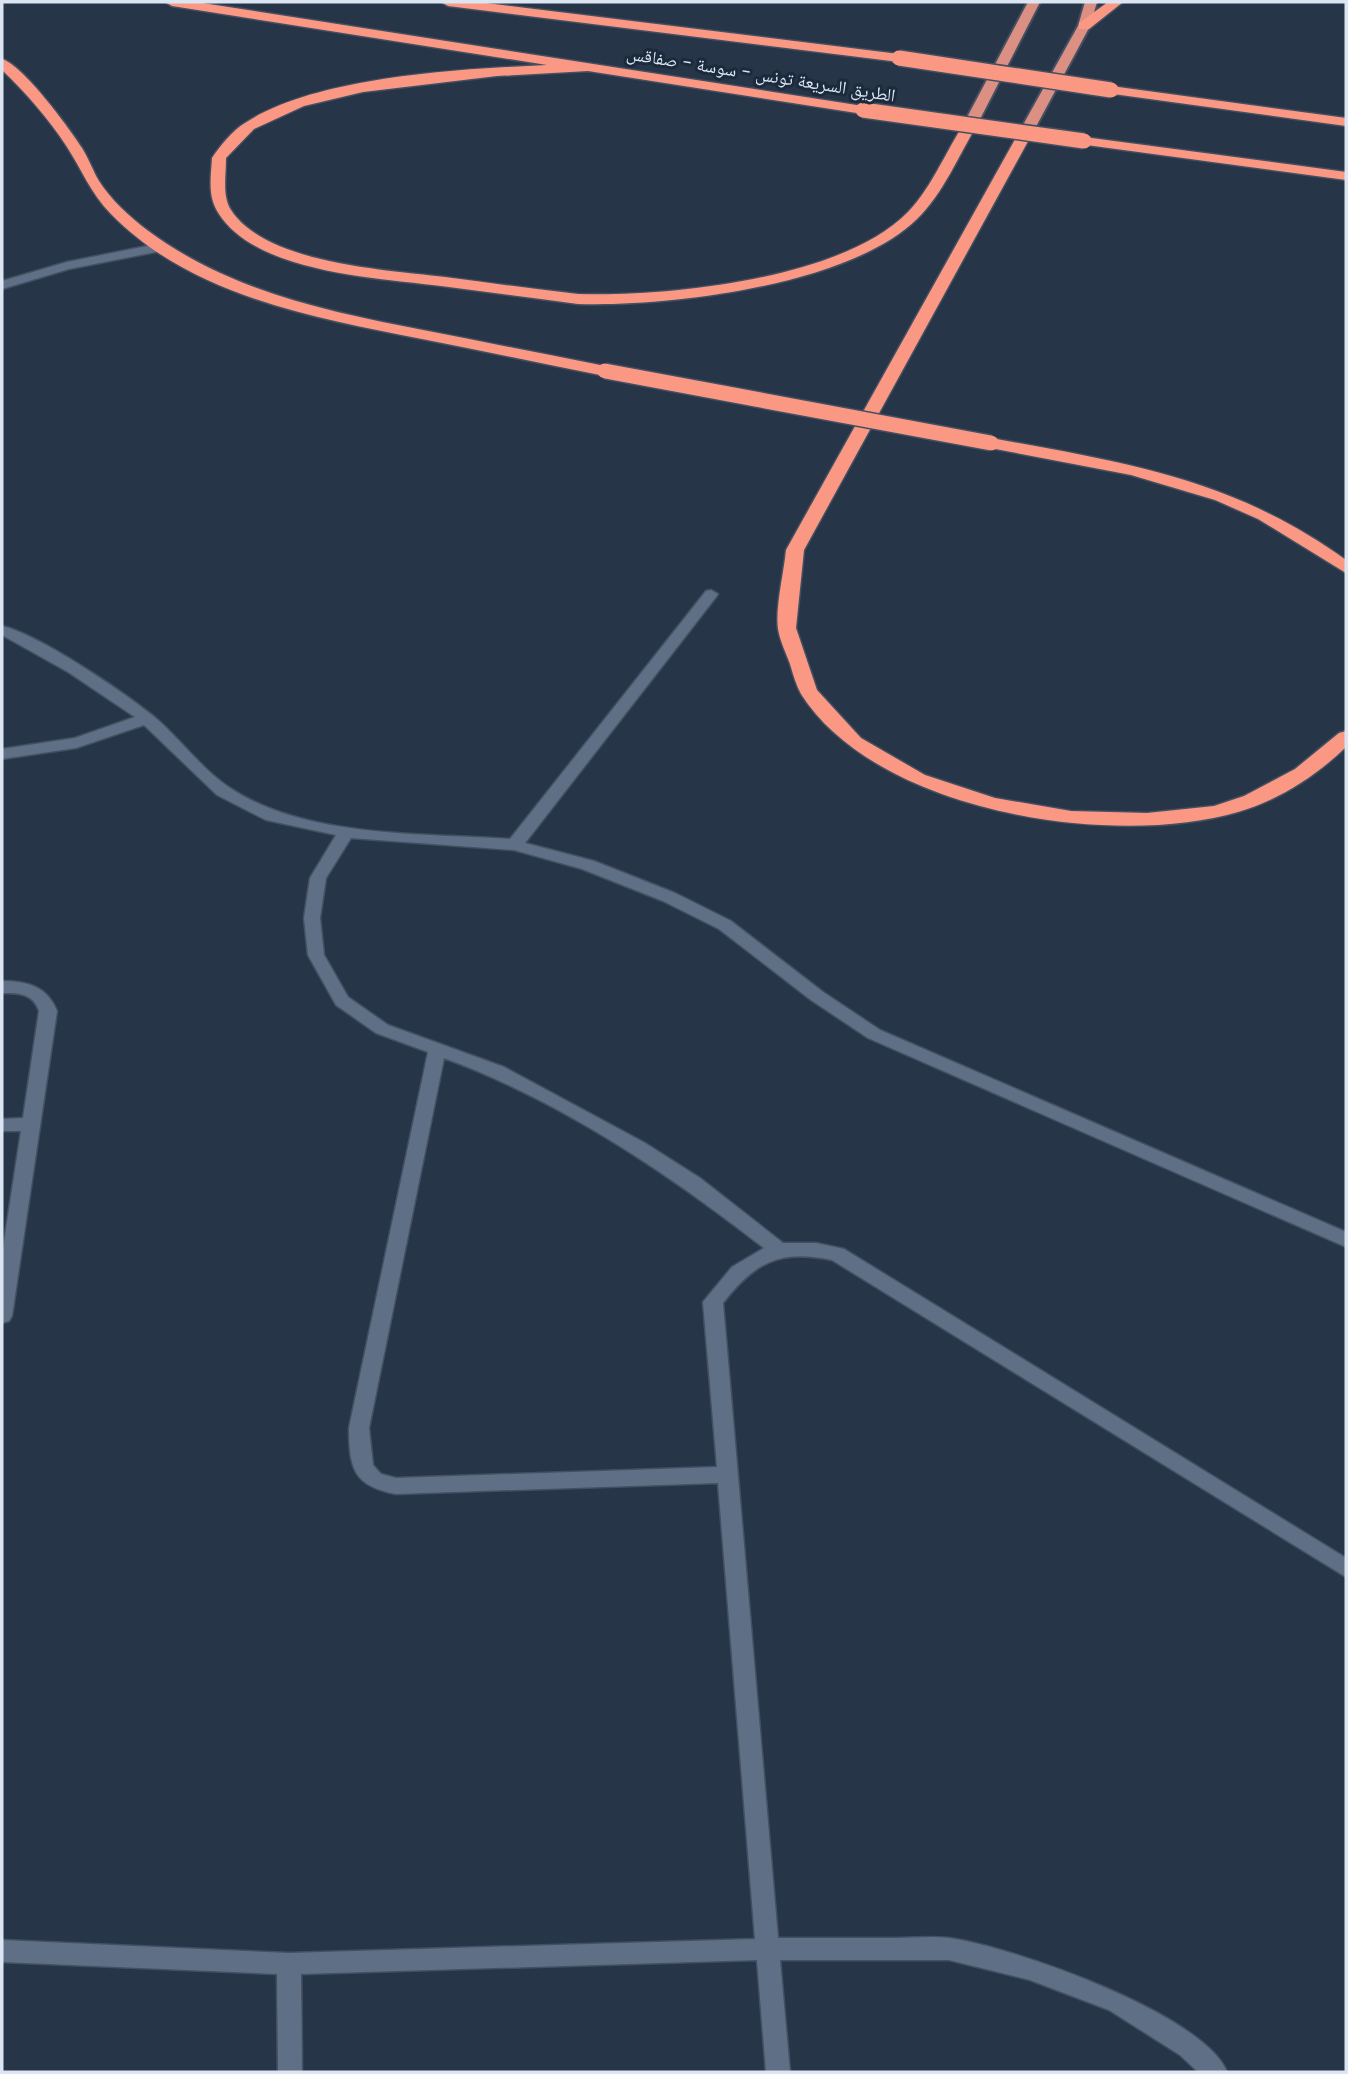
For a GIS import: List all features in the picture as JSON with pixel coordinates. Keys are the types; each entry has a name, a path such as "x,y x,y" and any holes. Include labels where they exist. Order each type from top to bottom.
{"highway":[{"name":"الطريق السريعة تونس - سوسة - صفاقس","path":"172,2 863,110 1346,176"},
{"name":"الطريق السريعة تونس - سوسة - صفاقس","path":"448,2 898,58 1346,122"},
{"path":"590,67 422,78 348,89 304,101 256,124 227,148 214,169 218,200 243,230 298,258 338,268 578,299 675,296 799,274 875,243 903,224 923,203 970,125 1034,2"},
{"path":"1091,2 1084,26 795,550 787,576 784,603 787,634 797,666 814,697 837,728 902,772 942,790 986,803 1079,819 1125,821 1216,812 1257,797 1293,779 1324,759 1346,737"},
{"path":"1084,26 1116,2"},
{"path":"2,62 54,118 94,184 112,206 162,247 230,283 315,313 605,371 1129,469 1212,491 1287,525 1346,568"},
{"path":"1303,117 1346,105"}],"street":[{"path":"2,285 66,266 162,247"},
{"path":"514,845 711,594"},
{"path":"2,630 22,638 74,669 146,718 223,791 272,816 346,832 514,845 589,865 669,897 725,925 817,996 874,1034 1346,1240"},
{"path":"2,754 49,750 94,739 146,718"},
{"path":"346,832 318,878 312,918 316,955 342,1001 382,1029 498,1071 639,1147 693,1183 777,1248"},
{"path":"2,987 36,992 45,1000 48,1012 2,1316"},
{"path":"437,1049 359,1428 359,1456 366,1475 377,1484 396,1486 727,1475"},
{"path":"2,1125 32,1124"},
{"path":"778,2072 713,1303 728,1282 777,1248 808,1246 837,1254 1346,1568"},
{"path":"2,1951 289,1964 767,1950 949,1949 1030,1969 1117,2002 1188,2047 1216,2072"},
{"path":"289,1964 290,2072"}]}
